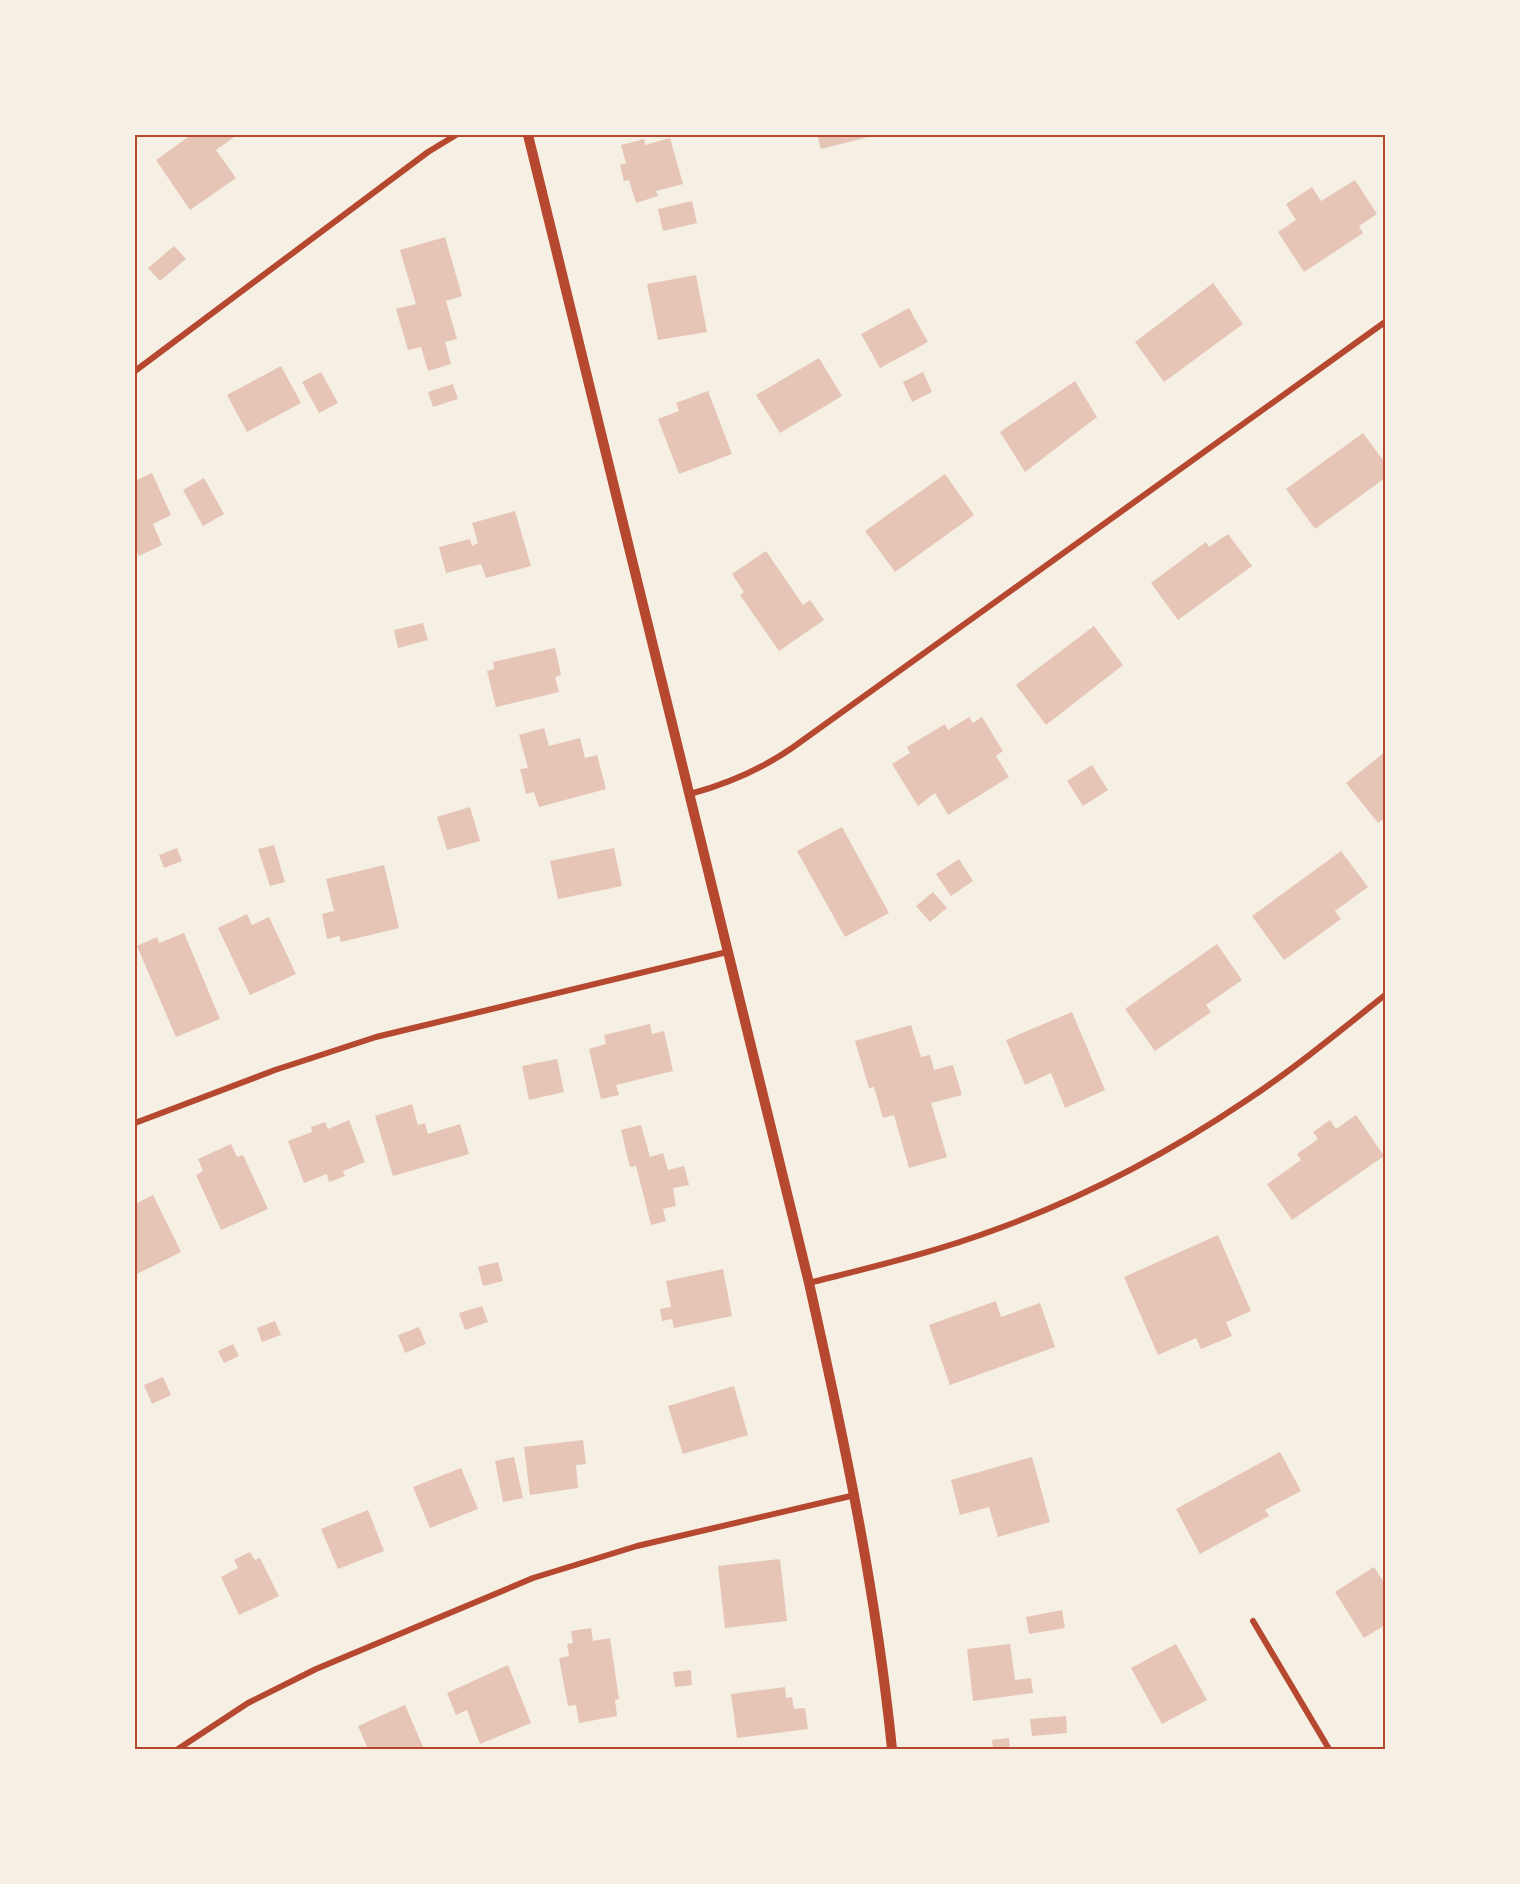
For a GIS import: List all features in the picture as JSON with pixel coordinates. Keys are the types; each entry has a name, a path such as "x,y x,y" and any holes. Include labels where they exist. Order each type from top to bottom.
{"street":[{"path":"135,371 428,152 456,135"},
{"path":"528,135 809,1283 855,1495 876,1620 892,1749"},
{"path":"690,794 712,789 752,772 792,748 1385,322"},
{"path":"135,1123 275,1070 376,1037 728,952"},
{"path":"809,1283 917,1256 961,1242 1035,1214 1112,1179 1180,1142 1249,1099 1385,995"},
{"path":"178,1749 248,1703 315,1669 533,1578 637,1546 855,1495"},
{"path":"1253,1621 1329,1749"}],"building":[{"path":"191,135 237,135 216,150 236,178 190,210 156,160"},
{"path":"817,135 872,135 872,136 821,149"},
{"path":"670,138 683,184 656,191 658,196 636,203 629,180 624,181 620,165 626,163 621,145 644,139 645,145"},
{"path":"1355,180 1377,214 1359,226 1363,233 1304,272 1278,232 1296,220 1286,204 1312,187 1321,201"},
{"path":"692,201 697,223 663,231 658,209"},
{"path":"445,237 462,296 446,301 457,339 445,342 451,364 428,371 421,347 408,350 396,309 416,304 400,250"},
{"path":"174,246 186,259 160,281 148,268"},
{"path":"696,275 707,332 658,340 647,284"},
{"path":"1213,283 1243,324 1164,382 1135,342"},
{"path":"909,308 928,342 880,368 861,334"},
{"path":"819,358 842,396 780,433 756,395"},
{"path":"281,366 301,403 247,432 227,395"},
{"path":"321,372 338,403 319,413 302,382"},
{"path":"923,372 932,392 912,402 903,382"},
{"path":"1075,381 1097,417 1025,472 1000,432"},
{"path":"453,384 458,399 433,407 428,392"},
{"path":"708,391 732,454 679,474 658,419 679,411 676,403"},
{"path":"1363,433 1385,463 1385,478 1315,529 1286,489"},
{"path":"152,473 171,515 153,524 162,545 139,556 135,548 135,481"},
{"path":"945,474 974,515 895,572 865,531"},
{"path":"204,478 224,514 203,526 183,490"},
{"path":"515,511 531,566 486,578 481,564 446,573 439,547 470,539 472,546 478,543 472,523"},
{"path":"1228,534 1252,566 1178,620 1151,583 1206,542 1209,547"},
{"path":"766,551 803,605 810,600 824,620 779,651 740,595 744,592 732,574"},
{"path":"423,623 428,640 398,648 394,630"},
{"path":"1094,626 1123,665 1046,725 1016,685"},
{"path":"555,648 561,675 555,677 559,692 496,707 487,671 494,669 493,662"},
{"path":"969,717 973,723 982,717 1003,751 996,756 1009,777 948,815 935,793 918,806 892,764 910,753 907,747 945,724 948,730"},
{"path":"544,728 549,746 580,738 585,758 597,755 606,789 539,807 534,792 526,794 520,769 528,768 519,735"},
{"path":"1385,752 1385,818 1378,823 1346,783"},
{"path":"1092,765 1108,790 1083,806 1067,781"},
{"path":"470,807 480,841 447,850 437,817"},
{"path":"842,827 889,913 845,937 797,851"},
{"path":"274,845 285,882 270,886 258,849"},
{"path":"177,848 182,861 164,868 159,855"},
{"path":"614,848 622,886 558,899 550,861"},
{"path":"1341,851 1368,887 1335,911 1341,919 1284,960 1252,916"},
{"path":"959,859 973,881 951,896 936,874"},
{"path":"384,865 399,928 341,942 339,936 327,939 322,914 334,911 326,879"},
{"path":"933,892 947,908 930,922 916,906"},
{"path":"247,914 252,925 269,917 296,974 250,995 218,928"},
{"path":"184,933 220,1019 176,1037 137,946 157,937 159,943"},
{"path":"1217,944 1242,980 1206,1005 1211,1012 1155,1051 1125,1009"},
{"path":"1072,1012 1105,1090 1065,1108 1051,1073 1025,1085 1006,1040"},
{"path":"650,1024 652,1034 664,1031 673,1071 616,1085 619,1095 601,1099 589,1049 606,1044 604,1035"},
{"path":"911,1025 921,1057 930,1055 934,1070 953,1065 962,1095 931,1103 947,1157 909,1168 894,1115 883,1118 874,1087 869,1088 855,1041"},
{"path":"557,1059 564,1092 529,1100 522,1066"},
{"path":"412,1104 418,1125 425,1123 428,1134 460,1124 469,1154 393,1176 375,1116"},
{"path":"1356,1115 1384,1156 1292,1220 1267,1184 1301,1160 1297,1154 1318,1139 1313,1132 1330,1120 1336,1129"},
{"path":"349,1120 365,1162 343,1171 345,1176 329,1182 327,1174 304,1183 288,1141 312,1132 311,1127 325,1122 328,1129"},
{"path":"641,1125 650,1157 663,1153 668,1170 684,1166 689,1185 673,1188 676,1206 663,1209 666,1221 651,1225 636,1166 630,1167 621,1130"},
{"path":"231,1144 237,1157 243,1155 268,1209 221,1230 196,1175 203,1171 198,1159"},
{"path":"153,1195 181,1252 135,1275 135,1204"},
{"path":"1218,1235 1251,1311 1226,1322 1232,1336 1201,1349 1196,1338 1158,1355 1124,1277"},
{"path":"498,1262 503,1281 483,1286 478,1267"},
{"path":"723,1269 732,1316 674,1328 672,1319 662,1321 660,1309 671,1307 666,1281"},
{"path":"996,1301 1001,1317 1040,1303 1055,1347 950,1385 929,1325"},
{"path":"482,1306 488,1322 465,1330 459,1313"},
{"path":"275,1321 281,1335 262,1342 257,1328"},
{"path":"419,1327 426,1344 405,1353 398,1335"},
{"path":"233,1344 239,1356 224,1363 218,1351"},
{"path":"163,1377 171,1395 152,1404 144,1385"},
{"path":"734,1386 748,1435 683,1454 668,1406"},
{"path":"583,1440 586,1464 576,1465 578,1488 530,1495 524,1447"},
{"path":"1280,1452 1301,1491 1265,1510 1269,1516 1200,1554 1176,1509"},
{"path":"514,1457 523,1498 503,1502 495,1461"},
{"path":"1032,1457 1050,1522 998,1537 989,1507 960,1515 951,1480"},
{"path":"461,1468 478,1509 430,1528 413,1487"},
{"path":"368,1510 384,1551 338,1569 321,1529"},
{"path":"250,1552 255,1560 260,1558 279,1596 239,1615 221,1577 238,1568 234,1560"},
{"path":"780,1559 787,1621 725,1628 718,1566"},
{"path":"1374,1567 1385,1584 1385,1625 1364,1638 1335,1592"},
{"path":"1062,1610 1065,1628 1029,1634 1026,1617"},
{"path":"591,1628 593,1641 610,1638 619,1699 615,1700 617,1716 579,1723 576,1705 568,1706 559,1658 569,1656 567,1644 573,1643 571,1631"},
{"path":"1010,1644 1015,1680 1031,1678 1033,1693 973,1701 967,1649"},
{"path":"1176,1644 1207,1700 1162,1724 1131,1668"},
{"path":"508,1665 531,1723 480,1744 467,1710 456,1715 447,1693"},
{"path":"691,1670 692,1685 675,1687 673,1672"},
{"path":"785,1687 786,1698 792,1697 794,1709 805,1708 808,1729 737,1738 731,1694"},
{"path":"405,1705 424,1749 368,1749 358,1726"},
{"path":"1066,1716 1067,1733 1032,1736 1030,1719"},
{"path":"1009,1738 1010,1749 993,1749 992,1740"}]}
